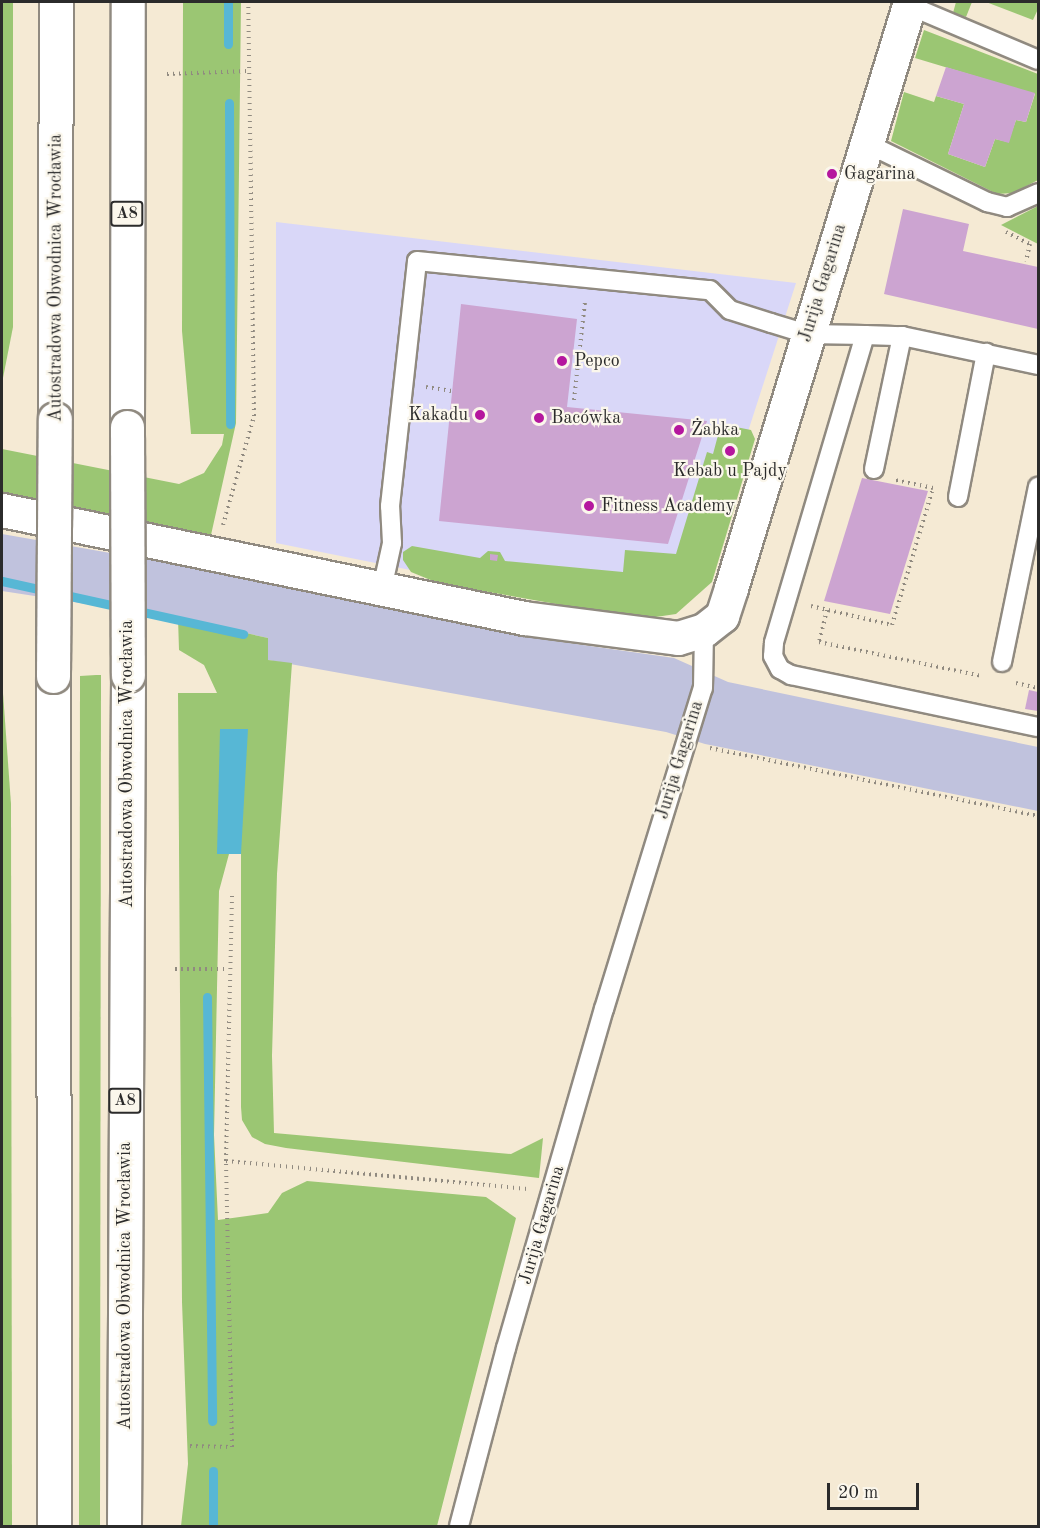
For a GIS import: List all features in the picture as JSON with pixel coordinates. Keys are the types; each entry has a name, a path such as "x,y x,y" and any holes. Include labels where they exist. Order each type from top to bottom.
{"main road":[{"name":"Autostradowa Obwodnica Wrocławia","path":"54,1527 53,676 56,419 56,2"},
{"name":"Autostradowa Obwodnica Wrocławia","path":"124,1527 128,2"},
{"name":"Jurija Gagarina","path":"704,630 722,616 725,607 909,3"},
{"path":"2,510 524,618 678,638 704,630"}],"lane":[{"path":"909,3 1038,60"},
{"path":"866,143 987,202 1007,207 1038,193"},
{"path":"382,589 393,543 390,506 417,261 710,290 730,310 808,334 902,336 1038,365"},
{"path":"865,335 787,600 773,656 780,669 791,675 1038,727"},
{"path":"874,469 902,336"},
{"path":"958,497 986,353"},
{"path":"999,674 1038,486"},
{"name":"Jurija Gagarina","path":"459,1527 506,1348 553,1192 604,1009 703,688 704,630"}],"path":[{"path":"206,553 254,416 247,71 248,2"},
{"path":"167,74 247,71"},
{"path":"574,400 588,278"},
{"path":"787,600 892,625 933,488 892,480"},
{"path":"827,610 819,642 999,674 1038,687"},
{"path":"685,743 1038,816"},
{"path":"190,1446 232,1447 226,1161 228,969 232,892"},
{"path":"175,969 228,969"},
{"path":"226,1161 553,1192"}],"shaded area":[{"path":"276,222 796,283 701,577 620,612 276,543"},
{"path":"2,534 179,565 541,639 674,658 728,682 1038,747 1038,811 705,744 666,732 268,660 268,638 178,618 2,591"}],"green space":[{"path":"2,2 13,2 13,327 2,383"},
{"path":"183,2 241,2 236,423 211,535 2,492 2,449 179,484 204,473 222,445 224,434 191,434 182,331"},
{"path":"956,2 972,2 966,17 953,13"},
{"path":"986,2 1038,2 1038,9 1033,20"},
{"path":"924,30 1038,74 1038,180 1013,193 997,194 891,141 904,92 934,102 936,96 964,104 948,154 985,167 995,139 1008,142 1016,120 1026,122 1035,94 915,58"},
{"path":"1038,206 1038,244 1001,225"},
{"path":"721,424 751,430 755,439 712,582 676,614 649,618 619,615 438,583 411,572 403,560 403,552 412,546 480,558 488,551 500,552 505,561 623,572 625,550 676,554 707,452 713,454"},
{"path":"178,618 268,638 268,660 292,663 277,874 272,1056 274,1133 511,1154 543,1138 539,1178 286,1148 265,1144 252,1137 242,1120 241,1107 241,854 229,854 219,891 214,1135 218,1220 268,1213 282,1193 307,1181 486,1197 516,1218 437,1526 181,1526 188,1464 182,1302 178,693 217,693 204,665 179,650"},
{"path":"101,675 100,1526 79,1526 80,676"},
{"path":"2,679 11,804 12,1526 2,1526"}],"water":[{"path":"220,729 248,729 241,854 217,854"}],"building":[{"path":"946,67 1035,93 1026,122 1016,120 1009,143 995,139 985,167 948,154 964,104 936,96"},
{"path":"903,209 969,224 963,251 1038,267 1038,329 884,294"},
{"path":"461,304 577,319 567,407 707,421 668,544 439,521"},
{"path":"862,478 928,491 890,614 824,601"},
{"path":"490,554 498,555 497,561 490,560"},
{"path":"1029,690 1038,692 1038,711 1025,709"}],"waterway":[{"path":"228,2 228,44"},
{"path":"229,103 230,424"},
{"path":"2,581 243,634"},
{"path":"207,997 212,1421"},
{"path":"213,1471 213,1526"}],"place":[{"name":"Gagarina","path":"832,174"},
{"name":"Pepco","path":"562,361"},
{"name":"Kakadu","path":"480,415"},
{"name":"Bacówka","path":"539,418"},
{"name":"Żabka","path":"679,430"},
{"name":"Kebab u Pajdy","path":"730,451"},
{"name":"Fitness Academy","path":"589,506"}]}
